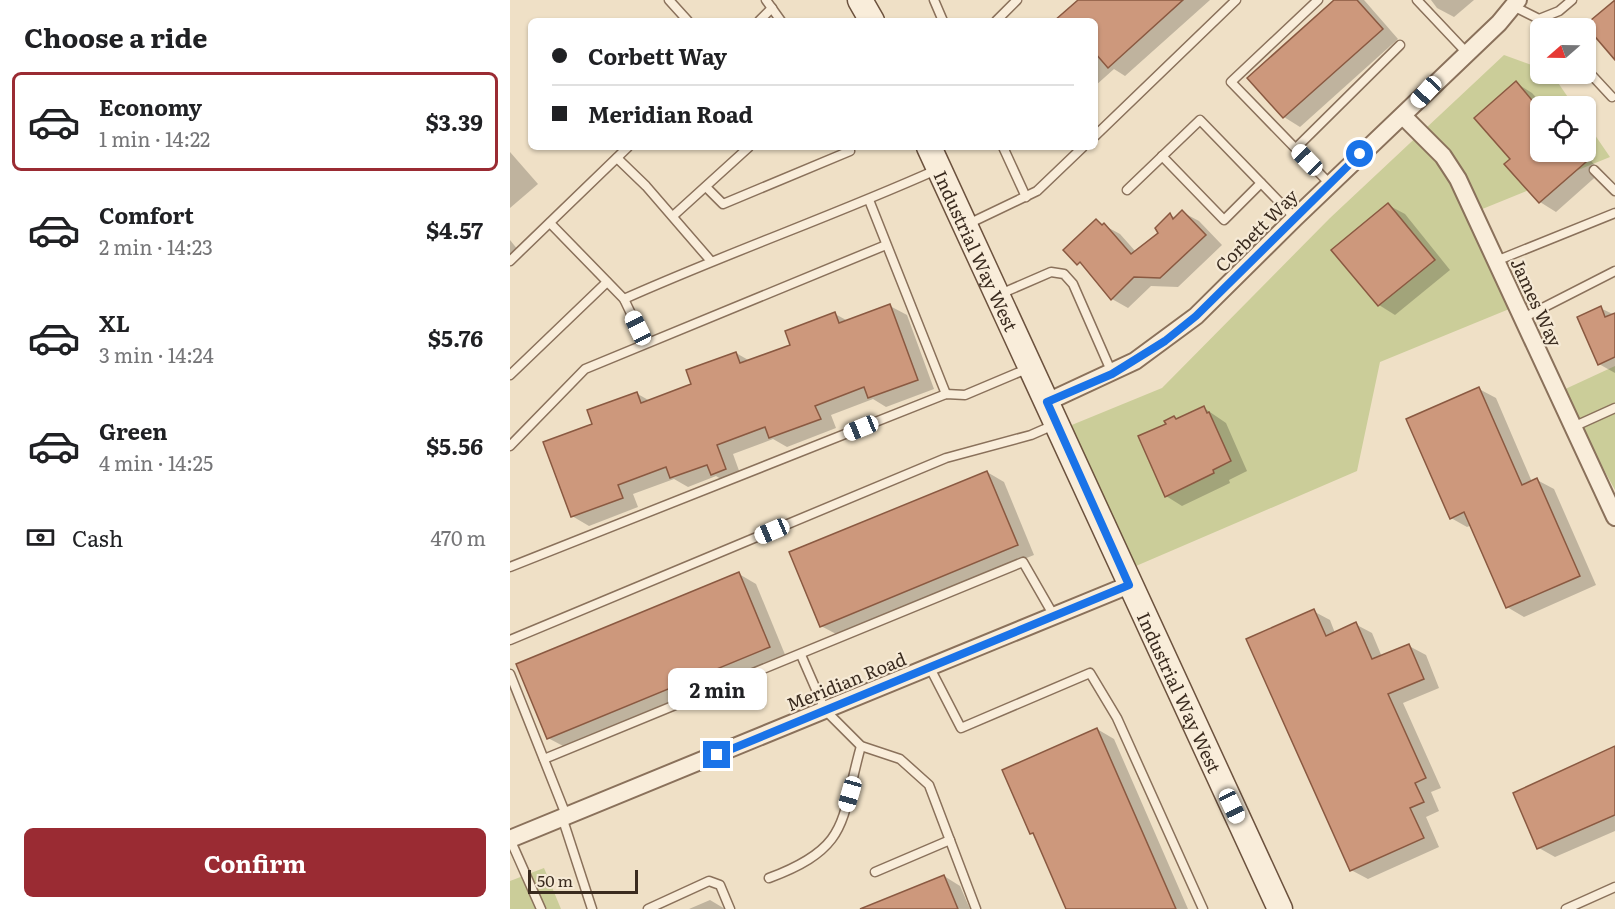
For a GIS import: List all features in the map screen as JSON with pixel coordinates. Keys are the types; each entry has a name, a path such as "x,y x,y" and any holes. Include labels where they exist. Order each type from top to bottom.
{"street":[{"path":"860,0 870,18"},
{"name":"Corbett Way","path":"1052,413 1165,341 1196,316 1516,3"},
{"name":"James Way","path":"1403,116 1450,166 1615,517"},
{"name":"Industrial Way West","path":"930,150 1280,909"},
{"name":"Meridian Road","path":"510,839 1129,585"}],"lane":[{"path":"669,0 685,18"},
{"path":"766,0 779,18"},
{"path":"934,0 942,18"},
{"path":"999,18 1017,0"},
{"path":"1098,133 1236,0"},
{"path":"1318,0 1231,82 1330,184"},
{"path":"1418,0 1467,53"},
{"path":"1542,18 1559,11 1572,0"},
{"path":"1516,3 1538,18"},
{"path":"762,18 772,8"},
{"path":"1296,148 1400,45"},
{"path":"1596,80 1612,97"},
{"path":"1127,190 1200,120 1295,218"},
{"path":"510,261 625,150"},
{"path":"673,216 747,150"},
{"path":"706,187 723,204 850,150"},
{"path":"1004,150 1026,197"},
{"path":"966,225 1037,191 1080,150"},
{"path":"1162,156 1224,220 1261,183"},
{"path":"617,158 673,216 710,260"},
{"path":"624,299 710,260 869,200 940,169"},
{"path":"1594,170 1615,191"},
{"path":"869,200 946,394"},
{"path":"1496,261 1615,213"},
{"path":"550,223 624,299 645,343"},
{"path":"510,446 585,369 886,245"},
{"path":"1523,318 1615,271"},
{"path":"998,296 1051,272 1064,274 1074,284 1112,374"},
{"path":"510,375 607,282"},
{"path":"510,567 946,394 965,395 1032,367"},
{"path":"1573,427 1615,408"},
{"path":"510,640 946,458 1031,435 1052,413"},
{"path":"544,759 1023,562 1054,617"},
{"path":"801,655 825,710 861,746 900,759 928,785 976,909"},
{"path":"930,668 961,728 1090,673 1117,718 1203,909"},
{"path":"510,674 564,816 592,909"},
{"path":"770,878 818,855 830,843 843,818 861,746"},
{"path":"510,839 541,909"},
{"path":"875,872 950,840"},
{"path":"648,909 709,881 720,885 730,909"},
{"path":"1566,909 1615,886"}],"green space":[{"path":"1504,55 1530,64 1530,84 1559,84 1567,96 1530,96 1530,162 1596,162 1596,137 1610,157 1475,212 1519,305 1380,362 1357,471 1129,569 1062,429 1162,388 1330,218"},
{"path":"1615,366 1615,490 1561,391"},
{"path":"544,868 561,909 510,909 510,881"}],"building":[{"path":"1078,0 1183,0 1108,68 1098,56 1098,18 1057,18"},
{"path":"1334,0 1357,0 1383,29 1283,118 1247,78"},
{"path":"1615,0 1615,60 1596,38 1596,18 1593,18"},
{"path":"1516,81 1530,98 1530,162 1586,162 1539,203 1504,164 1510,159 1474,118"},
{"path":"1388,203 1435,260 1378,306 1331,250"},
{"path":"1182,210 1206,235 1160,278 1134,277 1111,300 1080,262 1077,265 1063,250 1096,219 1102,225 1104,223 1131,254 1158,233 1155,228 1170,213 1173,219"},
{"path":"890,304 918,380 868,398 864,387 815,406 821,419 769,438 765,427 717,445 726,469 711,475 707,465 670,478 666,467 618,485 623,498 571,517 543,442 592,424 587,410 637,392 641,403 691,384 686,370 736,352 740,363 790,345 785,331 835,312 839,323"},
{"path":"1601,306 1605,317 1615,313 1615,357 1598,365 1577,317"},
{"path":"1479,387 1522,485 1537,478 1580,576 1506,608 1464,512 1450,519 1406,419"},
{"path":"1204,406 1207,413 1209,412 1231,461 1213,470 1214,473 1165,497 1138,436 1166,424 1164,421 1174,416 1176,419"},
{"path":"987,471 1018,545 820,627 789,552"},
{"path":"739,572 770,647 547,739 516,664"},
{"path":"1314,609 1326,636 1356,622 1372,659 1409,644 1424,679 1388,694 1426,778 1415,783 1424,802 1410,808 1424,838 1350,871 1246,639"},
{"path":"1097,728 1176,909 1066,909 1033,833 1030,834 1002,770"},
{"path":"1615,746 1615,815 1537,849 1513,793"},
{"path":"944,875 958,909 860,909"}],"route":[{"path":"717,755 1129,585 1047,402 1112,374 1165,341 1196,316 1360,154"}]}
